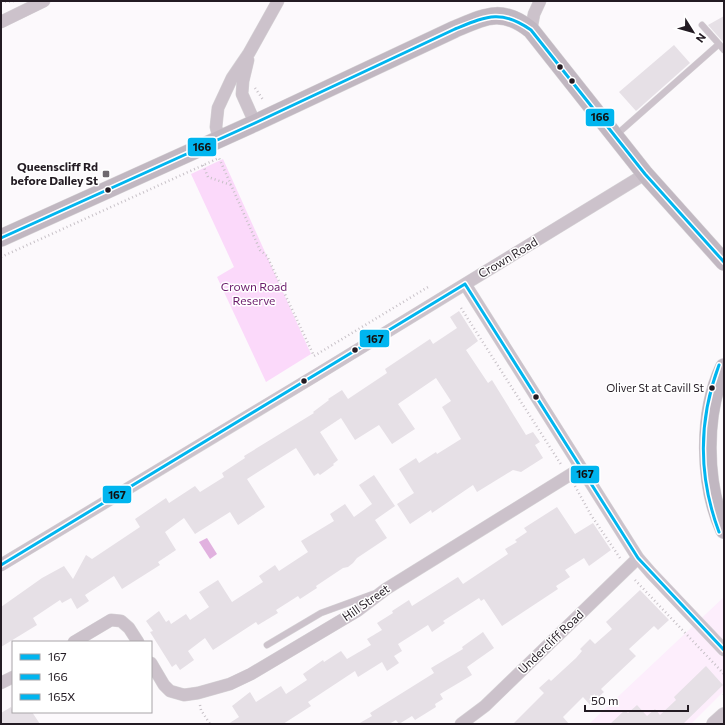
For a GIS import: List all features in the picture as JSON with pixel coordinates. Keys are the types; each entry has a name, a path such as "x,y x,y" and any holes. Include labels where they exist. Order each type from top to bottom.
{"main road":[{"path":"1,238 255,123 448,32 476,20 492,16 505,16 516,20 531,30 645,174 724,262"},
{"path":"724,367 716,390 711,412 708,460 711,486 724,530"}],"street":[{"path":"1,22 44,1"},
{"path":"219,139 216,127 218,108 232,78 249,53 278,1"},
{"path":"531,30 534,14 540,1"},
{"path":"249,53 243,81 242,94 255,123"},
{"name":"Crown Road","path":"1,565 645,174"},
{"path":"465,284 638,558 724,650"},
{"name":"Hill Street","path":"152,665 164,685 170,691 184,695 198,693 230,684 251,674 357,611 386,589 581,468"},
{"name":"Undercliff Road","path":"461,724 485,706 638,558"},
{"path":"76,641 111,620 121,621 129,628 137,641"},
{"path":"1,683 12,678"},
{"path":"714,724 724,715"}],"lane":[{"path":"702,25 724,50"},
{"path":"614,136 719,44"},
{"path":"267,645 321,613 386,589"}],"path":[{"path":"254,85 264,101"},
{"path":"1,257 219,158 260,250 267,256 314,356 428,287"},
{"path":"203,165 208,177 231,185"},
{"path":"460,308 562,466"},
{"path":"574,485 591,515 620,558"},
{"path":"635,580 724,674"},
{"path":"201,710 210,724"}],"shaded area":[{"path":"207,538 217,554 210,559 199,542"},
{"path":"724,597 724,691 691,724 589,724"}],"green space":[{"name":"Crown Road Reserve","path":"223,159 311,354 266,382 217,277 234,267 191,174"}],"building":[{"path":"724,16 724,43 708,25"},
{"path":"674,45 690,63 636,111 619,92"},
{"path":"459,311 478,341 466,350 488,383 492,380 526,435 533,432 540,442 535,445 543,458 521,472 513,470 477,492 473,485 432,513 431,510 410,524 397,504 414,493 399,469 416,458 419,463 461,439 442,407 451,401 436,378 398,404 415,429 392,444 379,425 355,440 341,418 320,432 338,460 333,464 334,465 320,475 318,473 314,476 296,448 247,479 265,507 238,525 230,512 195,534 184,518 165,532 176,550 158,562 160,565 122,589 114,576 85,595 89,601 77,609 71,598 62,603 60,600 33,618 37,625 1,647 1,607 42,578 64,566 73,579 86,555 92,559 140,527 135,519 166,498 169,503 195,486 200,492 224,477 222,473 245,458 244,456 314,413 313,412 329,400 328,399 342,390 348,399 387,373 385,369 430,339 433,344 457,328 450,317"},
{"path":"374,475 395,506 375,520 387,538 357,558 348,567 343,568 316,586 317,588 300,599 298,596 276,610 278,613 258,625 256,622 213,650 205,638 188,651 194,660 180,670 176,664 172,667 150,632 153,631 146,621 159,611 166,622 169,620 171,624 186,614 190,620 209,607 199,592 218,580 232,602 263,582 259,576 275,565 279,571 308,552 301,541 334,521 330,514 345,504 354,517 372,504 359,485"},
{"path":"557,507 575,534 593,523 611,550 589,566 584,558 565,570 570,577 556,586 558,589 502,626 484,599 481,601 479,598 443,621 445,623 432,632 428,625 398,644 402,651 394,656 399,663 387,671 382,662 358,677 355,671 308,702 311,706 283,724 228,724 239,717 232,706 250,692 256,702 281,686 286,694 307,680 303,674 323,660 324,662 341,651 347,659 371,645 367,639 382,630 377,623 393,613 392,611 409,600 412,606 458,577 463,584 508,554 505,549 517,542 515,540 527,532 524,528"},
{"path":"640,590 669,620 658,630 654,626 629,649 636,656 601,689 604,692 590,705 583,697 563,717 569,724 513,724 544,693 539,688 549,679 551,681 576,658 582,651 580,649 590,639 595,644 612,629 606,622"},
{"path":"483,632 494,648 467,667 472,675 440,694 443,699 435,704 436,707 415,720 412,716 399,724 396,720 389,724 358,724 372,716 370,713 434,673 431,668 463,649 462,647"},
{"path":"706,666 723,685 683,724 610,724 625,710 628,713 637,705 647,716 655,709 660,715 676,700 674,697"},
{"path":"11,707 12,713 33,713 40,724 1,724 1,713"}],"transit line":[{"name":"166","path":"1,238 255,123 455,29 485,18 502,17 520,23 531,30 645,174 724,262"},
{"name":"167","path":"465,284 638,558 724,650"},
{"name":"167","path":"1,565 465,284"},
{"name":"165X","path":"719,365 707,407 703,448 707,490 719,532"}],"place":[{"name":"Queenscliff Rd before Dalley St","path":"106,174"},
{"name":"Oliver St at Cavill St","path":"712,388"}]}
